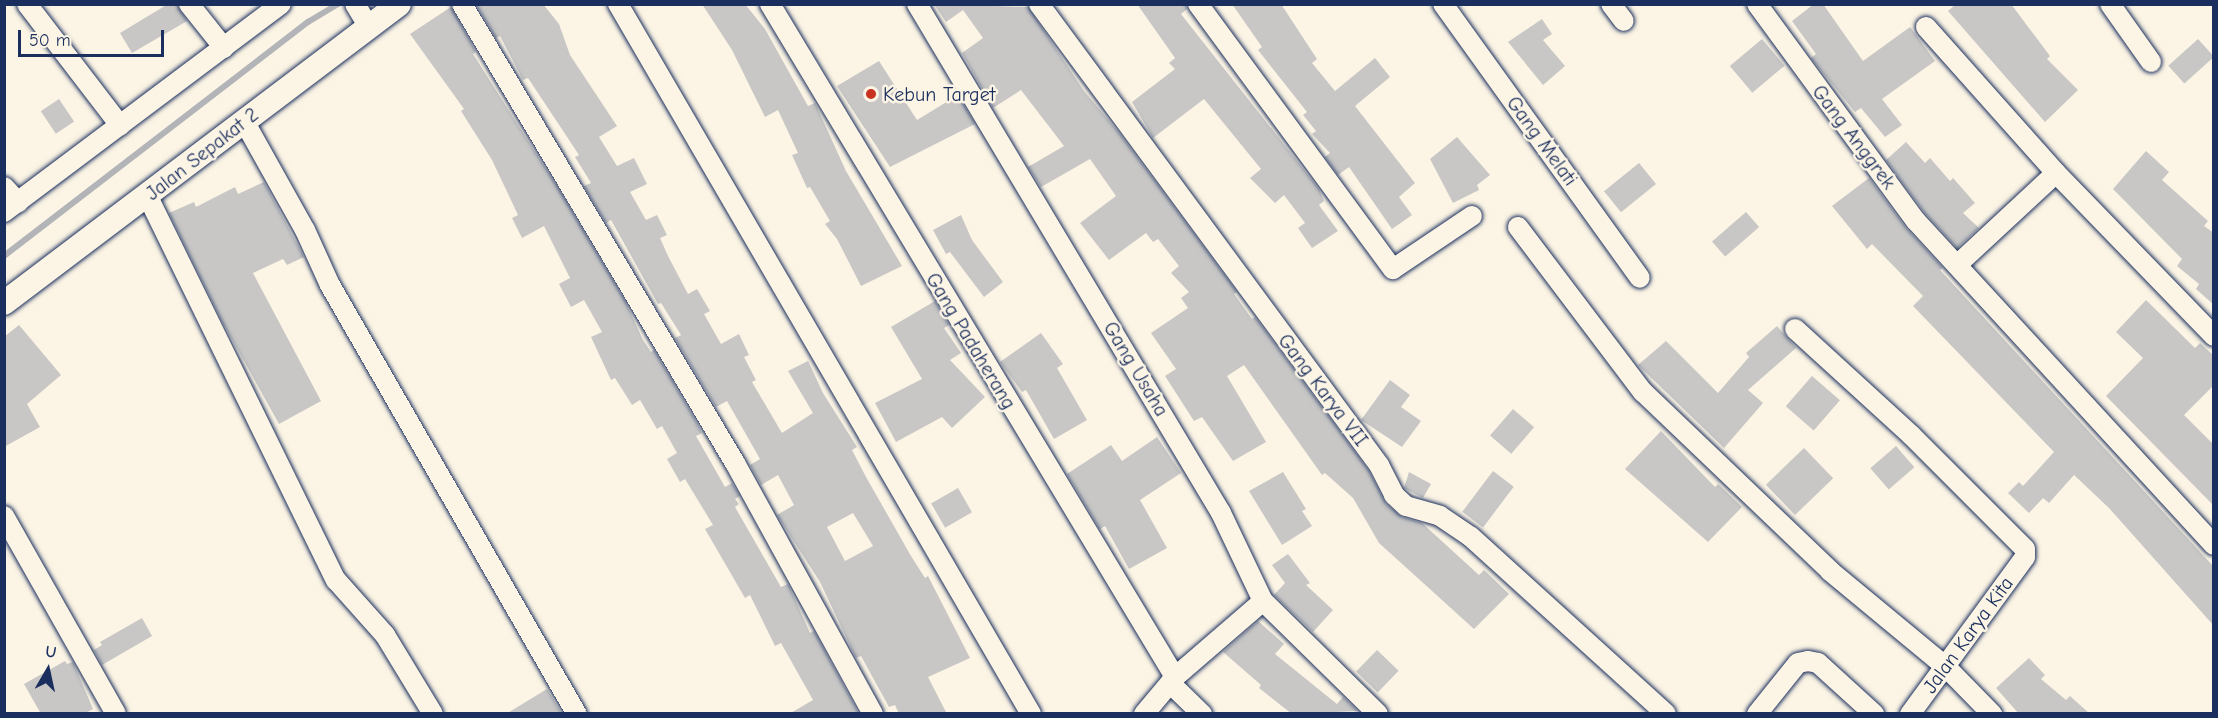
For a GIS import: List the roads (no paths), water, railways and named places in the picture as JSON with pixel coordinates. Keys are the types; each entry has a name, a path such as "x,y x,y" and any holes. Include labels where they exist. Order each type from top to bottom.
{"street":[{"path":"27,4 120,125"},
{"path":"189,4 224,48"},
{"path":"4,187 11,207 281,4"},
{"name":"Jalan Sepakat 2","path":"4,303 148,197 244,121 361,14 399,4"},
{"path":"462,4 717,434 873,714"},
{"path":"618,4 1030,714"},
{"name":"Gang Padaherang","path":"770,4 1173,680 1202,714"},
{"name":"Gang Usaha","path":"916,4 1221,513 1263,601 1378,714"},
{"name":"Gang Karya VII","path":"1039,4 1379,465 1394,495 1406,506 1440,516 1471,537 1666,714"},
{"path":"1198,4 1393,269 1472,216"},
{"name":"Gang Melati","path":"1443,4 1640,278"},
{"path":"1611,4 1624,21"},
{"name":"Gang Anggrek","path":"1757,4 1916,221 2214,545"},
{"path":"2110,4 2151,62"},
{"path":"1926,27 2056,173 2214,336"},
{"path":"244,121 305,230 335,294 577,714"},
{"path":"1957,265 2056,173"},
{"path":"148,197 336,580 385,635 433,714"},
{"path":"1518,228 1643,392 1830,571 1946,667 1992,714"},
{"name":"Jalan Karya Kita","path":"1795,329 2022,542 2025,557 1910,714"},
{"path":"4,516 116,714"},
{"path":"1144,714 1173,680 1263,601"},
{"path":"1756,714 1798,663 1808,661 1818,663 1874,714"}],"waterway":[{"path":"4,256 308,22 338,4"}],"place":[{"name":"Kebun Target","path":"871,94"}]}
